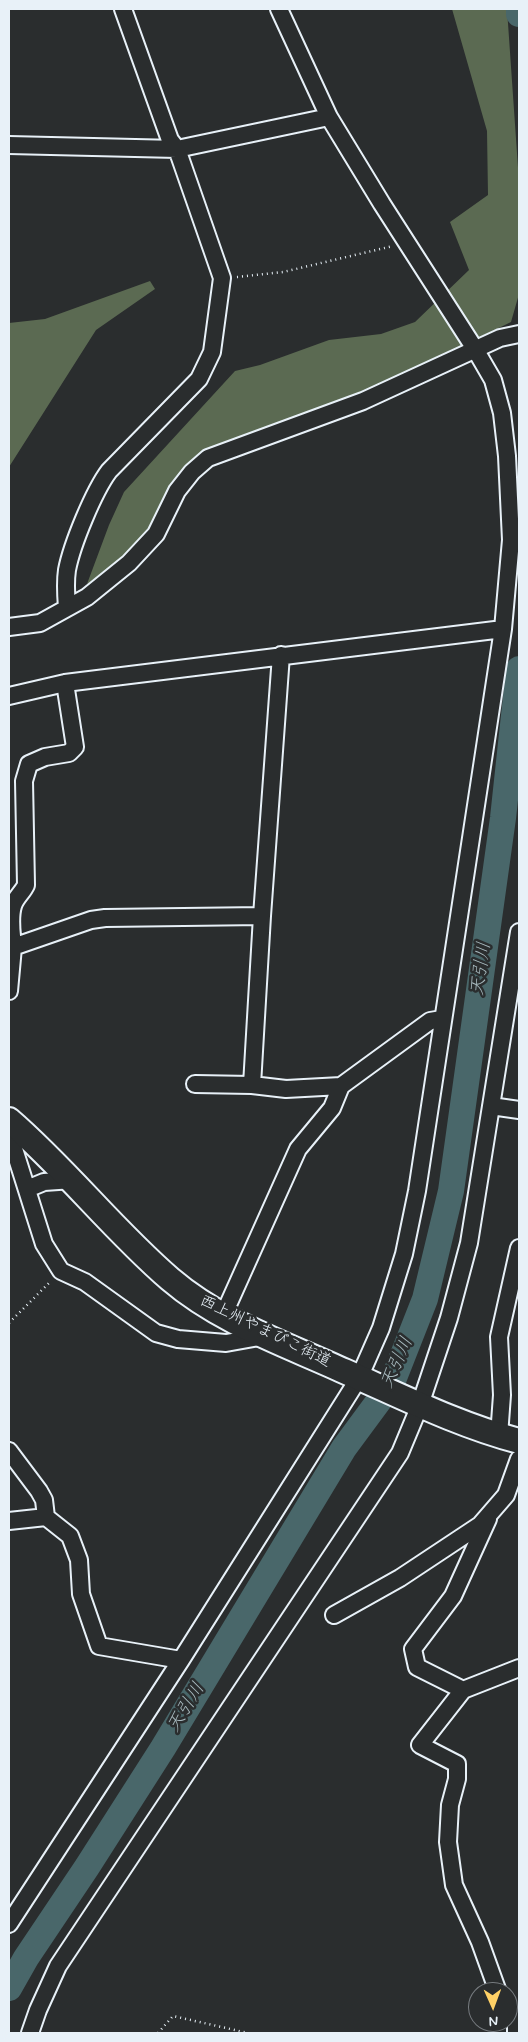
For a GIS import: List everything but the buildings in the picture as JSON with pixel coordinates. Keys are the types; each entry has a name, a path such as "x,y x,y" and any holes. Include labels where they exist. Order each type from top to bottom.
{"highway":[{"name":"西上州やまびこ街道","path":"9,1120 73,1180 145,1256 171,1280 223,1316 415,1403 509,1438"}],"street":[{"path":"67,608 65,589 67,569 99,484 109,471 199,379 212,352 222,278 177,149 170,140 123,9"},
{"path":"9,1924 362,1379 381,1328 404,1254 417,1191 503,629 510,540 507,456 502,412 493,380 328,116 279,9"},
{"path":"9,145 177,149 328,116"},
{"path":"9,627 40,623 87,597 130,563 156,534 177,491 192,472 208,458 363,401 500,338 519,334"},
{"path":"9,696 65,684 281,655 503,629"},
{"path":"252,1085 281,655"},
{"path":"9,991 13,947 11,922 13,904 22,894 26,885 24,781 29,764 46,757 69,753 76,747 65,684"},
{"path":"13,947 91,920 105,918 262,916"},
{"path":"30,2033 58,1966 400,1453 415,1403 449,1318 469,1243 518,951 519,932"},
{"path":"223,1316 298,1148 332,1108 342,1086 430,1021 442,1019"},
{"path":"195,1084 252,1085 286,1089 342,1086"},
{"path":"491,1106 519,1110"},
{"path":"9,1133 44,1244 61,1271 86,1282 156,1333 178,1339 226,1343 265,1336"},
{"path":"27,1189 44,1182 73,1180"},
{"path":"509,1438 502,1395 499,1337 519,1248"},
{"path":"9,1451 39,1491 44,1500 46,1517"},
{"path":"334,1615 400,1578 480,1525 506,1495 519,1459"},
{"path":"463,1690 417,1667 413,1649 453,1596 490,1513"},
{"path":"9,1521 46,1517 70,1536 79,1560 81,1594 99,1646 181,1660"},
{"path":"494,1982 480,1942 454,1885 448,1842 450,1805 457,1779 457,1764 420,1746 463,1690 519,1668"}],"path":[{"path":"222,278 283,272 407,243"},
{"path":"9,1323 61,1271"},
{"path":"158,2033 173,2016 248,2033"}],"green space":[{"path":"452,9 507,9 519,182 519,294 511,322 360,396 200,455 150,532 123,560 87,584 109,525 124,492 235,371 260,365 329,340 381,334 415,322 469,270 450,222 488,195 487,131"},
{"path":"150,281 155,289 96,330 9,467 9,323 45,319"}],"waterway":[{"name":"天引川","path":"519,9 519,14"},
{"name":"天引川","path":"9,1988 26,1958 163,1748 344,1448 392,1383 425,1299 451,1191 503,818 519,669"}]}
